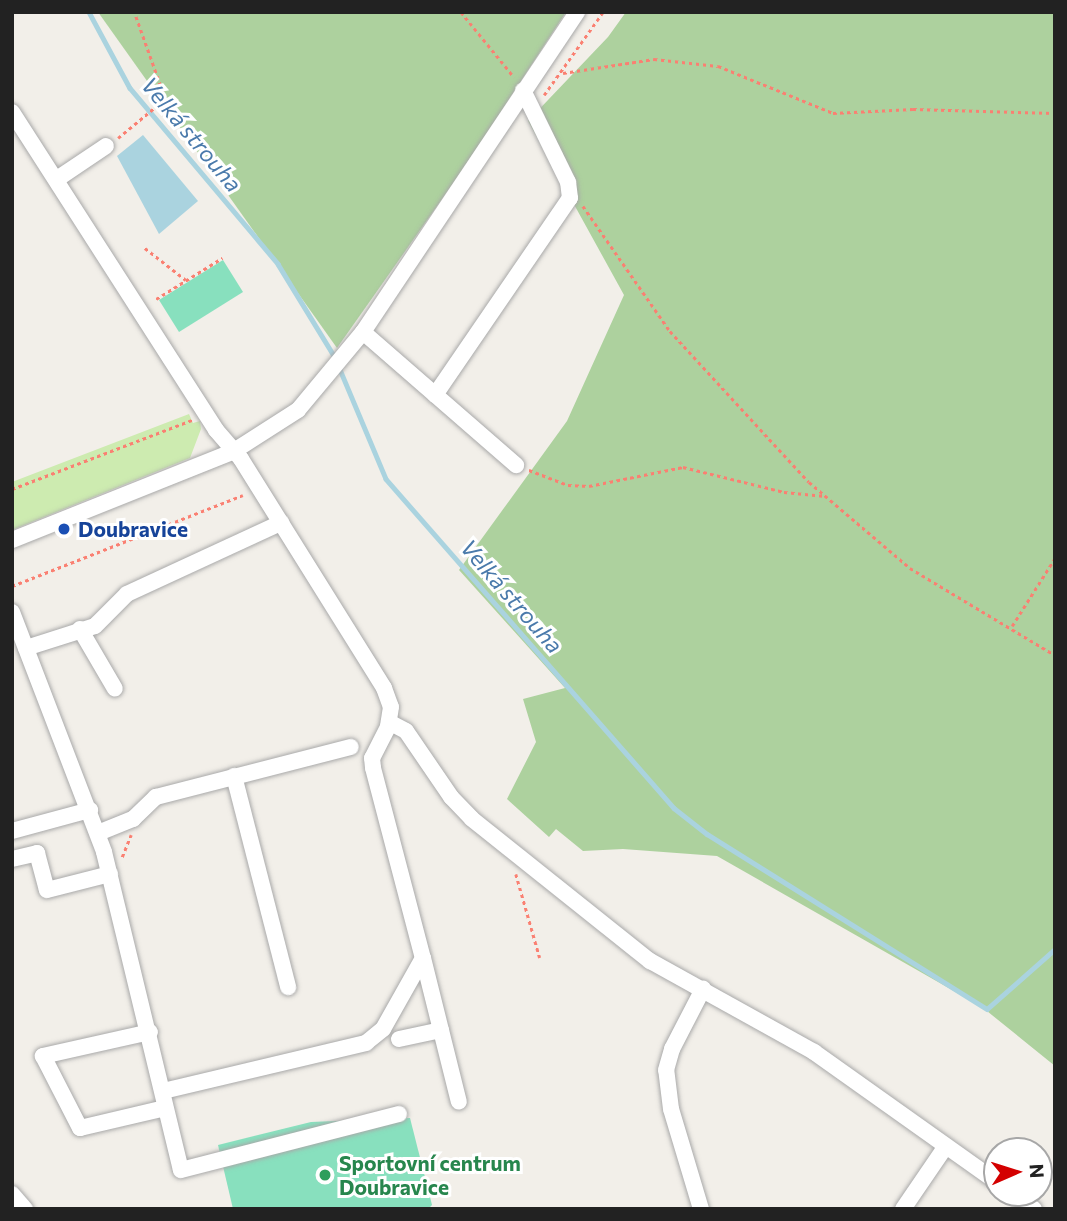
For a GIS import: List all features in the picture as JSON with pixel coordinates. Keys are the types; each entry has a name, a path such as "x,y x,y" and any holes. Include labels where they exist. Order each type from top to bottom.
{"street":[{"path":"12,540 234,451 298,411 330,376 363,332 527,96 577,12"},
{"path":"435,395 571,194 527,96"},
{"path":"12,112 207,415 281,523 384,688 391,707 390,722 374,751 373,768 458,1102"},
{"path":"57,179 106,146"},
{"path":"363,332 516,465"},
{"path":"26,648 103,622 127,593 281,523"},
{"path":"12,612 98,833 150,1032 181,1170 399,1114"},
{"path":"80,629 115,688"},
{"path":"390,722 406,731 461,809 650,961 814,1052 983,1172"},
{"path":"98,833 130,821 156,797 351,747"},
{"path":"234,776 288,987"},
{"path":"12,831 90,810"},
{"path":"12,859 37,853 47,890 110,874"},
{"path":"163,1091 374,1040 423,958"},
{"path":"701,1209 671,1109 666,1070 672,1049 703,989"},
{"path":"398,1039 441,1030"},
{"path":"150,1032 43,1056 80,1128 165,1108"},
{"path":"903,1209 946,1146"},
{"path":"12,1194 26,1209"}],"path":[{"path":"106,146 160,107 166,91 134,12"},
{"path":"461,12 527,96 563,73 654,59 718,66 833,113 913,109 1055,113"},
{"path":"563,73 603,12"},
{"path":"571,194 670,331 826,496 910,568 1012,626 1055,655"},
{"path":"145,248 186,280"},
{"path":"156,299 222,258"},
{"path":"12,489 207,415"},
{"path":"516,465 546,478 589,486 683,467 784,492 826,496"},
{"path":"12,586 259,489"},
{"path":"1012,626 1055,558"},
{"path":"523,859 516,877 540,958"}],"green space":[{"path":"98,12 566,12 468,162 337,348"},
{"path":"626,12 1055,12 1055,1066 982,1007 717,856 623,849 583,851 556,829 549,837 507,799 536,742 523,699 565,688 459,570 567,421 624,295 528,121 608,37"},
{"path":"223,260 243,292 179,332 159,300"},
{"path":"189,414 193,423 200,421 201,429 190,458 12,530 12,482"},
{"name":"Sportovní centrum Doubravice","path":"410,1118 432,1205 428,1209 233,1209 218,1145 311,1122"}],"water":[{"path":"143,135 198,201 159,234 117,156"}],"waterway":[{"name":"Velká strouha","path":"89,12 130,88 278,264 336,359"},
{"name":"Velká strouha","path":"339,367 386,479 674,808 707,834 987,1009 1055,949"}],"place":[{"name":"Doubravice","path":"64,529"},
{"name":"Sportovní centrum Doubravice","path":"325,1175"}]}
